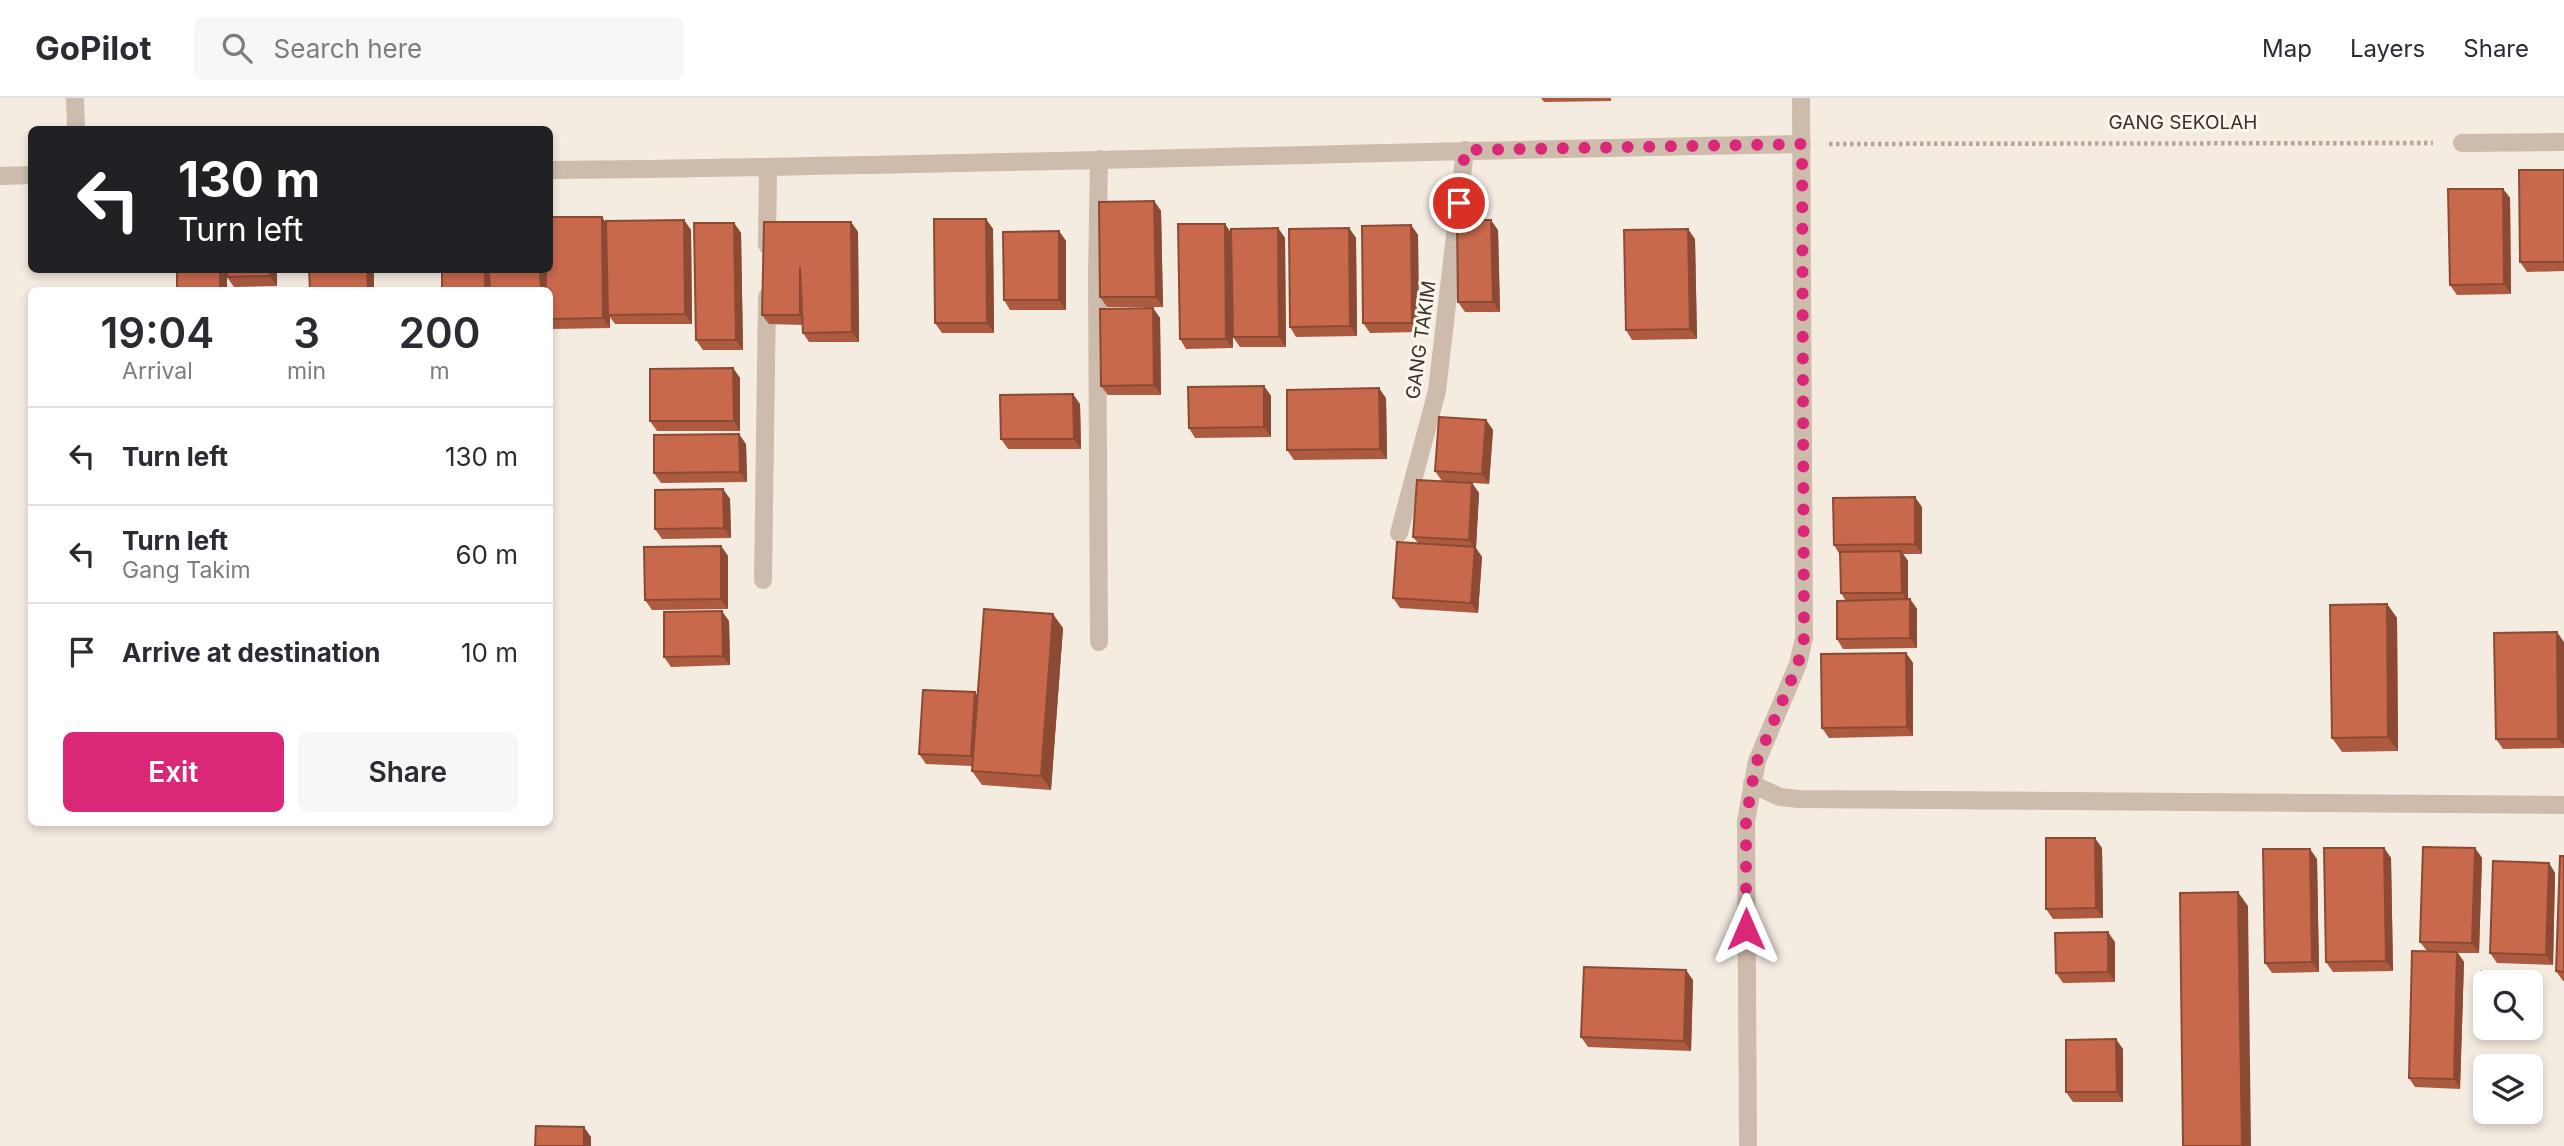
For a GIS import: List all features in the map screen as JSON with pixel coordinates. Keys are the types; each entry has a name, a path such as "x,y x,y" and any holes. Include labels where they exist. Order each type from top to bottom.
{"street":[{"path":"75,98 76,126"},
{"path":"1748,1146 1746,821 1757,761 1798,664 1804,638 1801,98"},
{"path":"2462,143 2564,142"},
{"path":"553,170 768,168 1802,144"},
{"name":"GANG TAKIM","path":"1399,533 1437,391 1465,150"},
{"path":"1099,159 1099,642"},
{"path":"763,580 768,168"},
{"path":"0,176 28,176"},
{"path":"1752,784 1780,797 1799,799 2564,805"}],"path":[{"name":"GANG SEKOLAH","path":"1802,144 2462,143"}],"building":[{"path":"2519,170 2564,170 2564,262 2520,262"},
{"path":"2448,189 2503,189 2504,284 2450,285"},
{"path":"1154,201 1156,297 1100,297 1099,202"},
{"path":"553,217 602,217 603,318 553,319 553,287 546,287 546,273 553,273"},
{"path":"934,219 986,219 987,323 935,323"},
{"path":"684,220 685,314 608,315 606,221"},
{"path":"1457,220 1491,220 1493,302 1458,302"},
{"path":"764,222 851,222 852,332 803,333 800,267 800,315 762,315"},
{"path":"694,223 734,223 736,340 696,340"},
{"path":"1178,224 1225,224 1226,339 1180,339"},
{"path":"1411,225 1412,323 1363,323 1362,226"},
{"path":"1278,228 1279,337 1233,337 1231,229"},
{"path":"1349,228 1350,326 1290,327 1289,229"},
{"path":"1688,229 1690,329 1626,330 1624,230"},
{"path":"1059,231 1059,300 1004,300 1003,232"},
{"path":"177,273 220,273 220,287 177,287"},
{"path":"227,273 270,273 270,276 227,277"},
{"path":"309,273 367,273 368,287 310,287"},
{"path":"442,273 485,273 485,287 442,287"},
{"path":"489,273 540,273 541,287 490,287"},
{"path":"1153,308 1154,385 1101,386 1100,309"},
{"path":"733,368 734,421 650,421 650,369"},
{"path":"1264,386 1264,427 1189,428 1188,387"},
{"path":"1379,388 1380,449 1287,450 1287,390"},
{"path":"1073,394 1074,439 1001,439 1000,395"},
{"path":"1439,417 1486,420 1482,474 1435,471"},
{"path":"739,434 740,472 654,473 654,435"},
{"path":"1417,480 1472,483 1469,540 1413,537"},
{"path":"723,489 724,528 655,529 655,490"},
{"path":"1915,497 1915,544 1834,545 1833,498"},
{"path":"1397,542 1475,547 1471,603 1393,598"},
{"path":"721,546 721,599 645,600 644,547"},
{"path":"1901,551 1902,593 1841,593 1840,552"},
{"path":"1910,599 1910,638 1837,639 1837,601"},
{"path":"2387,604 2388,737 2332,738 2330,605"},
{"path":"984,609 1053,614 1041,776 972,771"},
{"path":"722,611 723,656 664,657 664,612"},
{"path":"2557,632 2558,739 2496,739 2494,633"},
{"path":"1906,653 1907,727 1822,728 1821,654"},
{"path":"923,690 975,692 971,756 919,754"},
{"path":"2046,838 2095,838 2096,908 2046,909"},
{"path":"2423,847 2475,848 2472,943 2420,942"},
{"path":"2324,848 2384,848 2386,961 2326,962"},
{"path":"2263,849 2310,849 2312,962 2265,963"},
{"path":"2560,856 2564,856 2564,972 2556,971"},
{"path":"2493,861 2549,863 2546,955 2490,953"},
{"path":"2238,892 2242,1146 2183,1146 2180,893"},
{"path":"2108,932 2108,972 2056,973 2055,933"},
{"path":"2412,951 2457,952 2454,1079 2409,1078"},
{"path":"1584,967 1686,970 1684,1041 1581,1037"},
{"path":"2116,1039 2117,1092 2066,1092 2066,1040"},
{"path":"536,1126 584,1127 584,1146 535,1146"}],"route":[{"path":"1459,203 1465,150 1802,144 1804,638 1798,664 1757,761 1752,784 1746,821 1746,929"}]}
